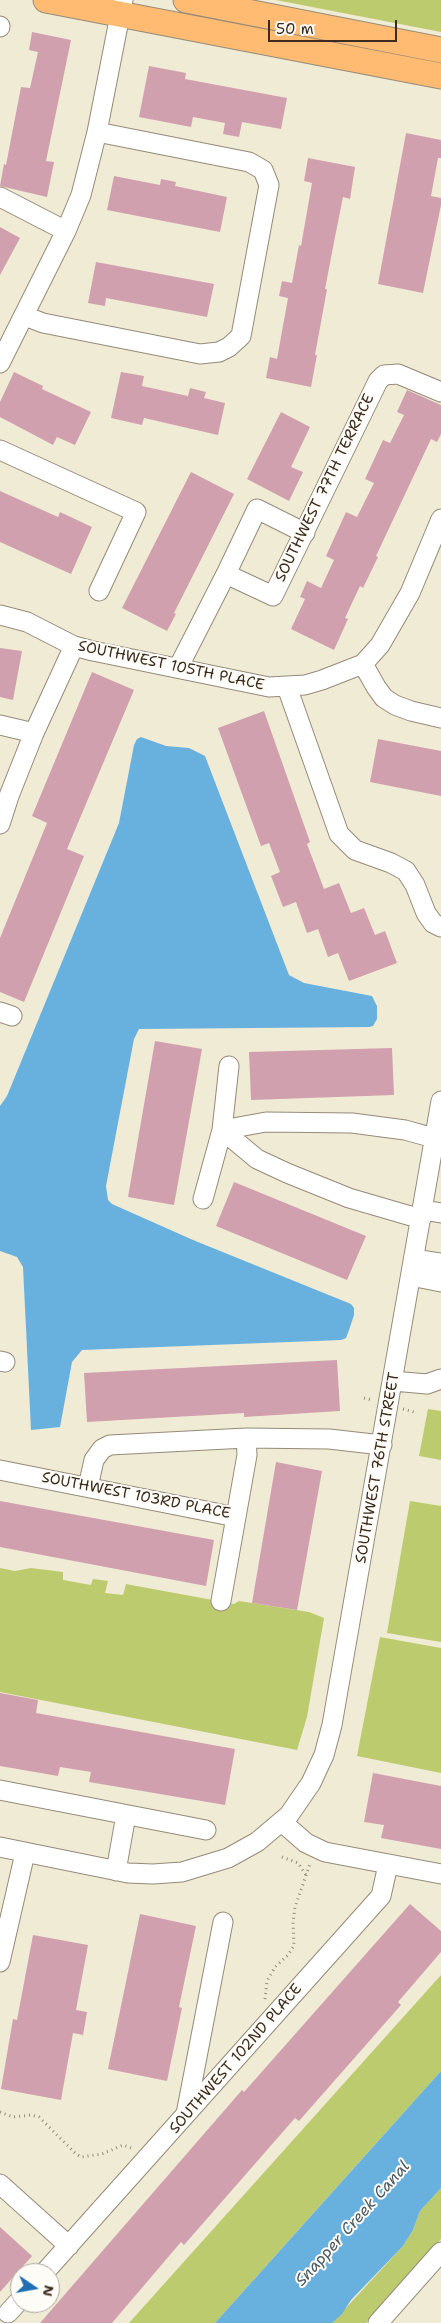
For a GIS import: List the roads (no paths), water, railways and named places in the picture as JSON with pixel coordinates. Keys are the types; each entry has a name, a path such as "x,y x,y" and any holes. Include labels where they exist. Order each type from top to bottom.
{"main road":[{"path":"46,0 121,7 441,76"},
{"path":"186,0 441,50"}],"street":[{"path":"0,363 66,231 81,195 97,132 121,7"},
{"path":"25,316 43,323 200,354 219,352 229,347 241,336 269,185 263,170 249,162 97,132"},
{"path":"0,197 66,231"},
{"name":"SOUTHWEST 77TH TERRACE","path":"226,574 273,596 371,393 384,375 391,373 405,376 441,392"},
{"path":"0,450 136,512 98,591"},
{"path":"178,668 257,509 305,533"},
{"path":"441,519 410,593 393,625 380,645 363,664 384,698 395,705 441,718"},
{"name":"SOUTHWEST 105TH PLACE","path":"0,616 38,626 74,646 269,687 287,687 322,680 363,664"},
{"path":"0,824 34,732 74,646"},
{"path":"287,687 340,834 355,850 391,863 406,871 415,885 426,913 433,923 441,927"},
{"path":"0,725 34,732"},
{"path":"203,1199 222,1130 229,1066"},
{"name":"SOUTHWEST 76TH STREET","path":"282,1822 296,1807 311,1784 324,1755 330,1735 413,1268 428,1214 441,1101"},
{"path":"222,1130 266,1122 352,1123 405,1130 438,1139"},
{"path":"222,1130 258,1159 287,1173 349,1198 428,1214"},
{"path":"413,1268 441,1263"},
{"path":"413,1268 441,1282"},
{"path":"393,1381 427,1384 441,1378"},
{"path":"88,1487 94,1460 102,1449 110,1445 246,1438 329,1439 382,1445"},
{"name":"SOUTHWEST 103RD PLACE","path":"0,1470 236,1517 247,1455 246,1438"},
{"path":"221,1601 236,1517"},
{"path":"0,1790 206,1830"},
{"path":"116,1871 126,1815"},
{"path":"0,1847 25,1854 116,1871 164,1874 202,1868 238,1853 257,1842 282,1822 301,1840 316,1849 334,1855 441,1874"},
{"path":"0,1962 25,1854"},
{"name":"SOUTHWEST 102ND PLACE","path":"53,2263 381,1896 388,1865"},
{"path":"186,2116 223,1922"},
{"path":"0,2184 69,2246"},
{"path":"378,2323 441,2252"}],"water":[{"path":"141,737 166,746 189,748 205,756 289,975 304,983 372,996 377,1006 377,1019 373,1026 369,1027 139,1029 134,1039 106,1186 108,1200 112,1204 193,1240 351,1304 354,1308 354,1315 346,1338 341,1340 82,1350 72,1362 60,1427 31,1430 23,1267 17,1257 0,1251 0,1106 7,1096 119,823 134,745 137,739"},
{"name":"Snapper Creek Canal","path":"441,2071 441,2188 420,2211 413,2230 403,2246 351,2300 342,2314 332,2323 215,2323"}]}
